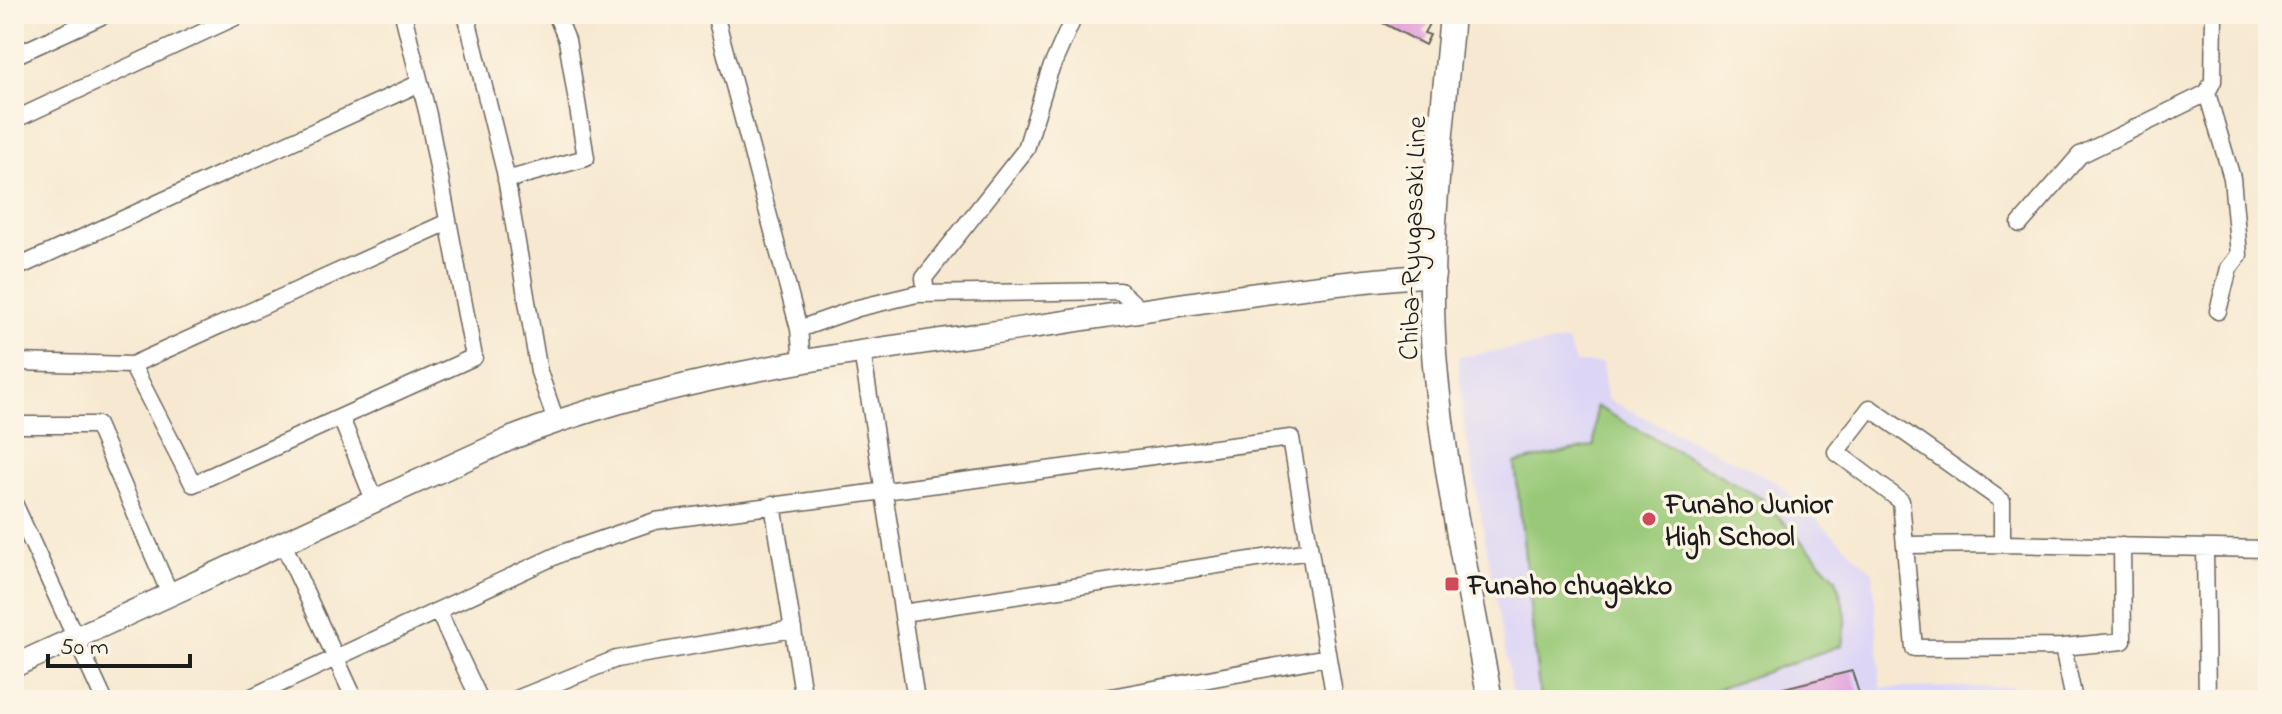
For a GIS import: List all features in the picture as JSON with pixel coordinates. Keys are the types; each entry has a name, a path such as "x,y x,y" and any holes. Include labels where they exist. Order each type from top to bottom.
{"main road":[{"name":"Chiba-Ryugasaki Line","path":"1452,14 1434,275 1434,350 1443,434 1490,700"}],"street":[{"path":"14,56 106,14"},
{"path":"14,120 242,14"},
{"path":"132,365 193,484 474,357 420,83 403,14"},
{"path":"466,14 506,180 539,372 556,421"},
{"path":"506,180 586,158 567,40 556,14"},
{"path":"715,14 799,329 802,360"},
{"path":"926,294 924,278 1026,149 1049,73 1075,14"},
{"path":"2020,224 2080,155 2207,93 2213,81 2214,14"},
{"path":"14,269 420,83"},
{"path":"2207,93 2232,178 2239,255 2229,268 2218,311"},
{"path":"14,359 16,362 132,365 448,222"},
{"path":"14,666 282,541 556,421 705,378 802,360 1142,311 1434,275"},
{"path":"799,329 858,308 926,294 1120,291 1142,311"},
{"path":"862,351 916,700"},
{"path":"2002,544 2002,501 1870,408 1836,452 1901,501 1914,648 2063,647 2123,641 2122,546"},
{"path":"341,418 374,500"},
{"path":"14,425 97,425 170,594"},
{"path":"245,700 562,553 625,529 669,519 773,504 1291,438 1335,700"},
{"path":"14,503 104,700"},
{"path":"773,504 804,700"},
{"path":"282,541 355,700"},
{"path":"1905,545 2268,549"},
{"path":"2205,548 2207,700"},
{"path":"903,613 1310,551"},
{"path":"438,611 480,700"},
{"path":"514,700 616,659 793,629"},
{"path":"2063,647 2074,700"},
{"path":"1095,700 1327,657"},
{"path":"2256,700 2268,699"}],"shaded area":[{"name":"Funaho Junior High School","path":"1567,341 1575,363 1602,363 1607,399 1775,481 1873,572 1881,688 2028,686 2031,700 1514,700 1463,416 1458,357"}],"green space":[{"name":"Funaho Junior High School","path":"1596,406 1761,498 1836,578 1846,615 1842,645 1687,700 1540,700 1515,463 1594,446"}],"building":[{"path":"1366,14 1414,14 1430,22 1424,33 1430,35 1425,45"},
{"path":"1852,671 1861,700 1771,700 1768,692"}],"place":[{"name":"Funaho Junior High School","path":"1649,519"},
{"name":"Funaho chugakko","path":"1452,584"}]}
